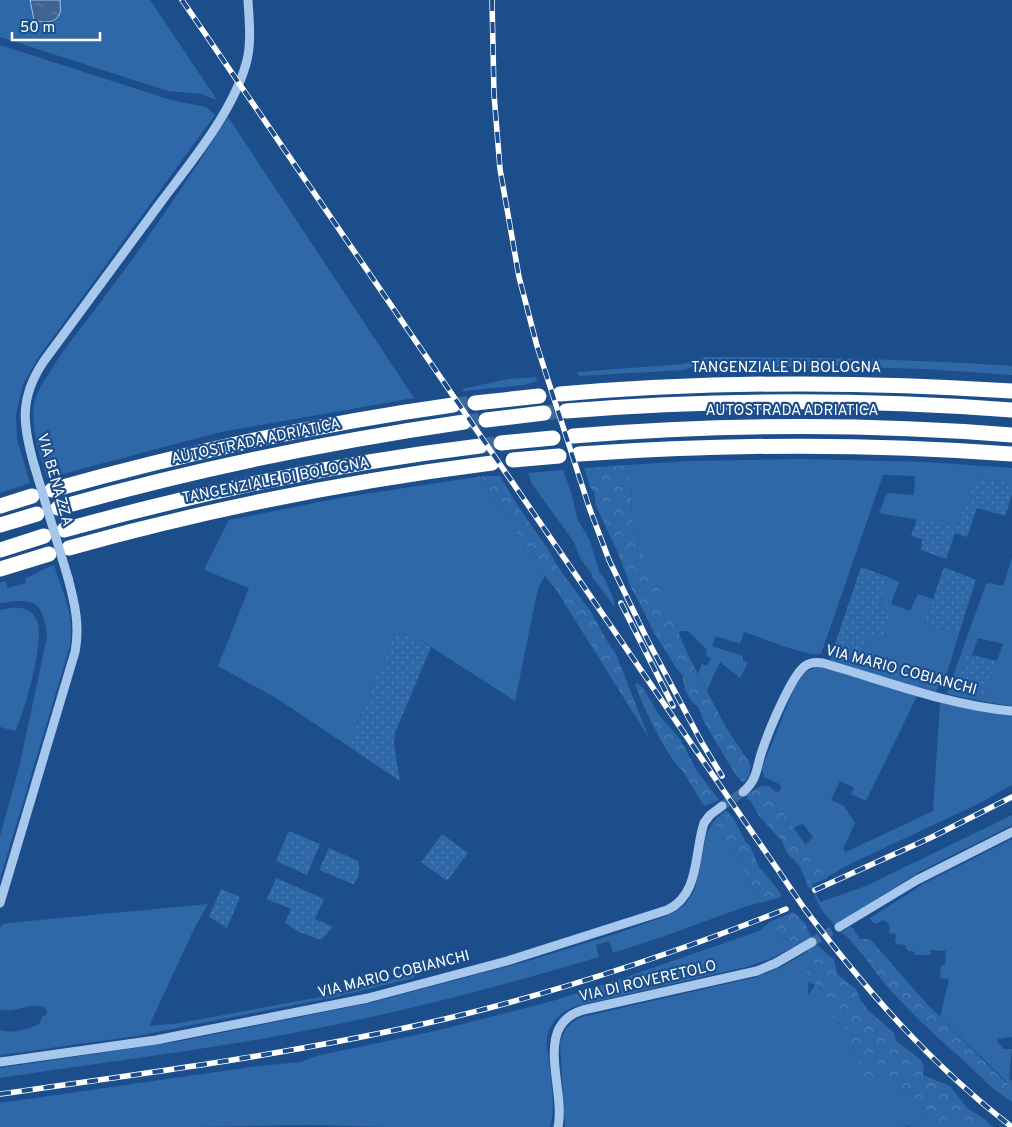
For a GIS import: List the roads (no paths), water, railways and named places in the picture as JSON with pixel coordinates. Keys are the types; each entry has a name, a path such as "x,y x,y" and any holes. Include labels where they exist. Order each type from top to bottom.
{"highway":[{"name":"TANGENZIALE DI BOLOGNA","path":"560,394 656,386 802,383 894,385 1012,391"},
{"path":"475,403 539,396"},
{"name":"AUTOSTRADA ADRIATICA","path":"566,411 658,405 754,402 909,404 1012,410"},
{"path":"52,490 215,448 364,419 454,405"},
{"path":"486,420 544,413"},
{"name":"AUTOSTRADA ADRIATICA","path":"58,508 158,481 305,448 464,422"},
{"name":"AUTOSTRADA ADRIATICA","path":"573,436 755,426 902,429 1012,435"},
{"path":"501,443 553,438"},
{"path":"579,454 695,447 769,445 855,445 1012,454"},
{"path":"64,530 248,484 378,460 480,446"},
{"path":"513,460 559,456"},
{"name":"TANGENZIALE DI BOLOGNA","path":"69,548 168,521 308,491 385,477 492,463"},
{"path":"0,506 32,496"},
{"path":"0,525 37,514"},
{"path":"0,550 44,536"},
{"path":"0,570 49,554"}],"street":[{"name":"VIA BENAZZA","path":"0,903 75,652 78,625 68,578 27,440 24,418 27,396 31,382 44,361 180,177 224,114 238,87 248,57 250,34 248,0"},
{"name":"VIA MARIO COBIANCHI","path":"743,792 754,781 762,750 780,708 800,671 810,663 824,662 940,698 1012,710"},
{"name":"VIA MARIO COBIANCHI","path":"0,1062 156,1040 368,998 507,961 667,910 680,902 688,890 704,823 710,815 722,806"},
{"path":"840,927 917,880 1012,832"},
{"name":"VIA DI ROVERETOLO","path":"558,1127 560,1106 554,1042 558,1029 569,1016 583,1010 764,968 812,942"}],"water":[{"path":"30,0 60,0 60,13 58,17 52,21 45,22 34,20"}],"tunnel":[{"path":"453,405 475,403"},
{"path":"544,413 566,411"},
{"path":"464,422 486,420"},
{"path":"480,446 501,443"},
{"path":"722,806 743,792"},
{"path":"812,942 839,927"}],"railway":[{"path":"182,0 804,908 851,968 900,1025 954,1078 1012,1127"},
{"path":"492,0 494,94 500,169 519,277 537,346 589,507 609,560 647,639 702,743 722,776"},
{"path":"621,603 673,706"},
{"path":"815,890 930,838 1012,797"},
{"path":"0,1094 279,1052 445,1019 532,996 618,970 786,909"}]}
